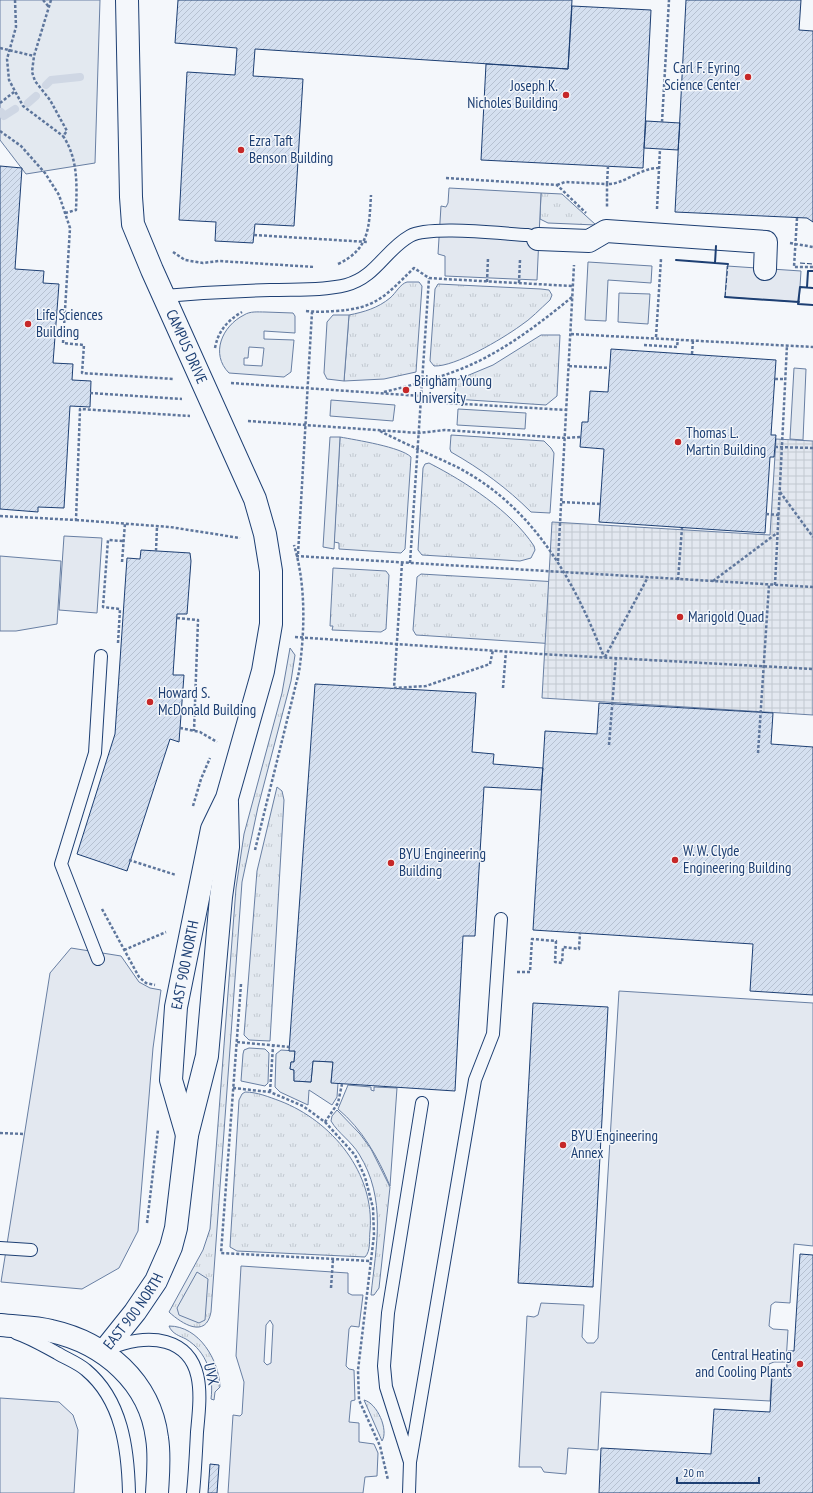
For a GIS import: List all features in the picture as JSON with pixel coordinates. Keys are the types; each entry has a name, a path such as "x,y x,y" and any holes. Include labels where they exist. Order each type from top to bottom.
{"street":[{"name":"CAMPUS DRIVE","path":"127,0 131,197 133,224 255,499 265,534 272,571 272,598 266,656 258,687"},
{"path":"538,238 598,236 766,242 765,269"},
{"name":"EAST 900 NORTH","path":"187,1135 171,1080 176,1006 212,830 227,798 258,687"},
{"name":"EAST 900 NORTH","path":"157,1493 158,1439 148,1404 139,1387 129,1374 103,1352 140,1305 156,1281 167,1259 176,1228 187,1135 208,1056 228,847 227,798"},
{"path":"0,1326 50,1331 75,1339 103,1352"}],"lane":[{"path":"164,296 236,291 325,288 346,285 368,274 378,266 398,244 411,235 440,231 528,235 538,238"},
{"path":"98,959 61,864 95,753 101,656"},
{"path":"409,1493 410,1462 475,1080 493,1034 501,919"},
{"path":"410,1462 386,1387 384,1366 388,1313 422,1103"},
{"path":"0,1248 31,1250"},
{"path":"0,1326 26,1337 78,1364 97,1381 117,1413 122,1427 129,1469 129,1493"},
{"name":"UVX","path":"103,1352 131,1342 159,1340 172,1344 183,1350 191,1360 196,1370 200,1391 193,1493"}],"path":[{"path":"15,0 16,27 8,50 9,80 14,92 23,106 63,136 68,144 77,178 76,210 65,214"},
{"path":"43,0 49,7"},
{"path":"50,0 34,56 32,72 34,81 50,100 67,131 63,136"},
{"path":"662,122 669,0"},
{"path":"0,48 34,56"},
{"path":"0,103 14,92"},
{"path":"0,131 21,146 45,173 59,195 70,228 63,343 84,345 82,373 174,379"},
{"path":"558,561 571,334 573,268 576,257 598,236 608,184 608,166"},
{"path":"446,178 557,185 565,182 617,184 634,174 659,168"},
{"path":"557,185 598,236"},
{"path":"334,266 354,254 364,242 369,227 370,195"},
{"path":"797,218 794,266 813,268"},
{"path":"254,235 368,242"},
{"path":"172,250 179,258 203,262 219,261 319,267"},
{"path":"487,282 488,258"},
{"path":"519,283 520,260"},
{"path":"299,310 312,312 354,310 370,306 389,292 414,268 429,278 572,286"},
{"path":"410,563 429,278"},
{"path":"381,393 422,382 480,361 536,327 572,296"},
{"path":"215,350 216,340 227,322 243,312"},
{"path":"254,853 298,672 303,637 302,592 298,556 312,312"},
{"path":"571,334 813,347"},
{"path":"644,345 677,347 678,339"},
{"path":"692,354 693,340"},
{"path":"775,585 787,345"},
{"path":"569,366 610,368"},
{"path":"775,378 786,379"},
{"path":"228,380 232,390"},
{"path":"225,383 421,396 447,403 567,410"},
{"path":"90,393 183,399"},
{"path":"76,520 80,409 193,417"},
{"path":"244,415 250,428"},
{"path":"242,421 418,433 445,430 565,438 581,437"},
{"path":"378,430 458,468 496,493 531,526 558,561 565,573 588,616 604,657"},
{"path":"775,446 813,448"},
{"path":"780,491 813,537"},
{"path":"562,502 601,504"},
{"path":"766,514 779,515"},
{"path":"0,516 125,523 241,538"},
{"path":"122,562 125,523"},
{"path":"156,551 157,526"},
{"path":"678,580 682,528"},
{"path":"713,581 778,533"},
{"path":"294,543 298,556"},
{"path":"290,556 813,588"},
{"path":"402,563 394,688 426,686 490,664 494,650"},
{"path":"604,657 648,578"},
{"path":"758,752 769,585"},
{"path":"177,618 198,620 194,731"},
{"path":"292,637 813,669"},
{"path":"503,688 506,651"},
{"path":"609,745 616,658"},
{"path":"180,728 200,732 218,742"},
{"path":"129,860 176,875"},
{"path":"124,950 171,930"},
{"path":"530,972 532,939 556,941 555,962 562,963 563,948 579,949 580,933"},
{"path":"241,978 222,1253 371,1261"},
{"path":"237,1042 290,1047"},
{"path":"270,1092 273,1046"},
{"path":"325,1122 338,1103 342,1084"},
{"path":"233,1088 270,1092 303,1106 325,1122 355,1155 370,1193 374,1220 371,1261 358,1370 359,1400 380,1446 388,1484"},
{"path":"147,1223 159,1122"},
{"path":"0,1133 24,1134"},
{"path":"331,1288 333,1260"}],"green space":[{"path":"0,0 100,0 95,163 26,174 0,140"},
{"path":"541,193 562,194 596,225 548,223 540,219"},
{"path":"588,262 652,266 651,283 608,280 606,321 585,320"},
{"path":"407,282 419,282 422,286 416,372 384,379 344,381 349,315 376,307 390,298"},
{"path":"438,284 541,289 549,290 552,295 550,300 532,317 502,338 454,362 434,366 430,361 435,289"},
{"path":"619,293 650,294 648,324 618,322"},
{"path":"251,312 293,313 295,316 295,333 264,331 264,339 294,340 291,372 284,377 229,373 223,366 220,357 221,341 225,333 236,320 244,315","holes":["249,347 264,348 262,366 244,365 244,358 248,358"]},
{"path":"333,315 349,315 344,381 327,379 324,373 327,322"},
{"path":"541,335 560,335 557,396 546,405 454,399 457,380 493,365"},
{"path":"794,368 806,369 803,440 790,439"},
{"path":"331,400 395,405 393,421 330,416"},
{"path":"458,409 526,413 525,429 457,425"},
{"path":"451,435 544,441 554,453 550,513 531,512 493,479 451,452"},
{"path":"330,437 340,437 334,549 323,547"},
{"path":"340,437 388,447 406,453 411,457 405,549 401,553 339,549 339,543 334,542"},
{"path":"429,463 458,479 487,498 513,521 534,546 535,550 531,558 520,561 422,555 418,550 423,468 425,464"},
{"path":"0,556 61,561 57,624 16,631 0,631"},
{"path":"333,568 386,571 389,575 386,629 381,632 332,630 333,626 330,626"},
{"path":"421,574 558,582 587,646 416,635 413,630 417,577"},
{"path":"290,648 295,655 291,681 258,807 242,882 211,1312 204,1325 193,1327 180,1321 169,1312 203,1250 210,1229 236,888 244,834 282,693"},
{"path":"277,787 282,791 284,800 270,1041 249,1040 244,1035 257,871"},
{"path":"249,1048 265,1049 269,1053 268,1083 265,1086 241,1081 243,1054 244,1050"},
{"path":"281,1050 295,1051 294,1062 291,1062 290,1069 294,1070 294,1081 311,1082 313,1061 333,1062 331,1082 338,1083 337,1097 332,1105 309,1090 308,1105 280,1092 275,1087 276,1054"},
{"path":"348,1085 371,1087 371,1090 374,1091 374,1087 397,1088 390,1186 375,1154 355,1125 338,1109"},
{"path":"245,1092 267,1096 299,1110 317,1122 333,1136 346,1152 357,1170 365,1189 370,1210 369,1245 368,1252 365,1257 237,1251 230,1247 239,1100"},
{"path":"337,1110 360,1134 371,1149 390,1187 379,1288 374,1295 371,1295 377,1241 377,1223 373,1188 368,1171 359,1154 331,1121 332,1116"},
{"path":"197,1272 208,1279 205,1320 199,1323 179,1315 177,1308"},
{"path":"169,1326 180,1328 189,1332 198,1338 205,1346 216,1366 219,1377 220,1387 215,1392 214,1400 211,1399 212,1390 210,1373 204,1357 193,1344 174,1333"},
{"path":"364,1400 369,1402 377,1411 383,1424 384,1436 382,1441"}],"shaded area":[{"path":"449,188 541,193 537,280 445,276 445,256 438,254 441,206 446,207 448,203"},
{"path":"727,266 801,271 799,302 725,297"},
{"name":"Marigold Quad","path":"776,439 813,441 813,715 542,698 552,522 770,535"},
{"path":"64,536 102,538 97,613 59,610"},
{"path":"71,948 121,956 139,982 150,988 161,990 153,1048 138,1231 119,1268 82,1289 1,1282 50,973"},
{"path":"619,991 813,1003 813,1246 794,1244 790,1303 775,1302 771,1305 769,1326 773,1329 788,1330 786,1362 774,1362 769,1364 769,1369 772,1370 770,1401 601,1392 598,1450 568,1448 566,1474 544,1472 541,1467 519,1467 527,1316 534,1317 538,1315 541,1303 584,1305 582,1337 587,1343 594,1343 598,1338"},
{"path":"241,1266 348,1273 348,1293 352,1295 363,1295 359,1327 351,1326 349,1329 346,1366 349,1369 354,1370 355,1400 351,1401 349,1422 359,1423 359,1442 374,1444 378,1453 377,1476 365,1477 363,1493 228,1493 233,1415 240,1416 242,1414 244,1382 236,1356","holes":["270,1320 273,1325 271,1363 267,1365 264,1362 266,1325"]},
{"path":"0,1398 59,1402 73,1415 78,1430 74,1493 0,1493"}],"building":[{"name":"Ezra Taft Benson Building","path":"178,0 572,0 568,69 255,49 253,76 303,79 294,226 255,224 253,243 215,241 216,222 179,220 187,72 235,75 237,48 175,43"},
{"name":"Carl F. Eyring Science Center","path":"686,0 801,0 799,30 813,31 813,222 807,218 675,212"},
{"name":"Joseph K. Nicholes Building","path":"572,6 651,10 643,168 481,160 486,64 568,69"},
{"path":"646,121 680,123 678,150 644,148"},
{"name":"Life Sciences Building","path":"0,166 22,168 15,269 44,271 43,283 59,284 53,363 73,364 72,380 91,381 90,407 70,406 64,508 38,507 38,512 0,509"},
{"name":"Thomas L. Martin Building","path":"611,349 776,360 771,435 776,435 774,457 770,457 765,533 599,522 604,449 580,447 582,422 588,422 590,391 608,392"},
{"name":"Howard S. McDonald Building","path":"141,550 190,553 191,561 187,614 177,614 173,675 184,675 179,742 170,739 127,871 77,854 115,734 127,558 140,559"},
{"name":"BYU Engineering Building","path":"315,684 476,693 472,752 494,754 493,764 543,768 541,790 484,787 475,936 463,936 455,1091 331,1083 333,1062 313,1061 311,1082 294,1081 294,1070 290,1069 291,1062 294,1062 295,1051 289,1051"},
{"name":"W. W. Clyde Engineering Building","path":"599,703 773,713 771,744 813,747 813,995 750,991 753,944 533,930 545,731 597,734"},
{"name":"BYU Engineering Annex","path":"533,1003 608,1007 593,1287 518,1283"},
{"name":"Central Heating and Cooling Plants","path":"800,1254 813,1255 813,1493 599,1493 601,1448 711,1454 714,1409 770,1412 772,1376 786,1377 788,1351 794,1351"},
{"path":"210,1464 219,1465 217,1493 208,1493"}],"waterway":[{"path":"46,85 51,80 80,77"},
{"path":"28,103 36,96"},
{"path":"1,112 4,116 15,109"}],"fence":[{"path":"800,263 813,264"},
{"path":"725,297 728,264"}],"wall":[{"path":"715,263 716,246"},
{"path":"676,260 728,264"},
{"path":"807,287 808,271 813,271"},
{"path":"813,288 800,287 798,304 813,305"},
{"path":"725,297 799,302"}],"place":[{"name":"Carl F. Eyring Science Center","path":"748,77"},
{"name":"Joseph K. Nicholes Building","path":"566,95"},
{"name":"Ezra Taft Benson Building","path":"241,150"},
{"name":"Life Sciences Building","path":"28,324"},
{"name":"Brigham Young University","path":"406,390"},
{"name":"Thomas L. Martin Building","path":"678,442"},
{"name":"Marigold Quad","path":"680,617"},
{"name":"Howard S. McDonald Building","path":"150,702"},
{"name":"W. W. Clyde Engineering Building","path":"675,860"},
{"name":"BYU Engineering Building","path":"391,863"},
{"name":"BYU Engineering Annex","path":"563,1145"},
{"name":"Central Heating and Cooling Plants","path":"800,1364"}]}
